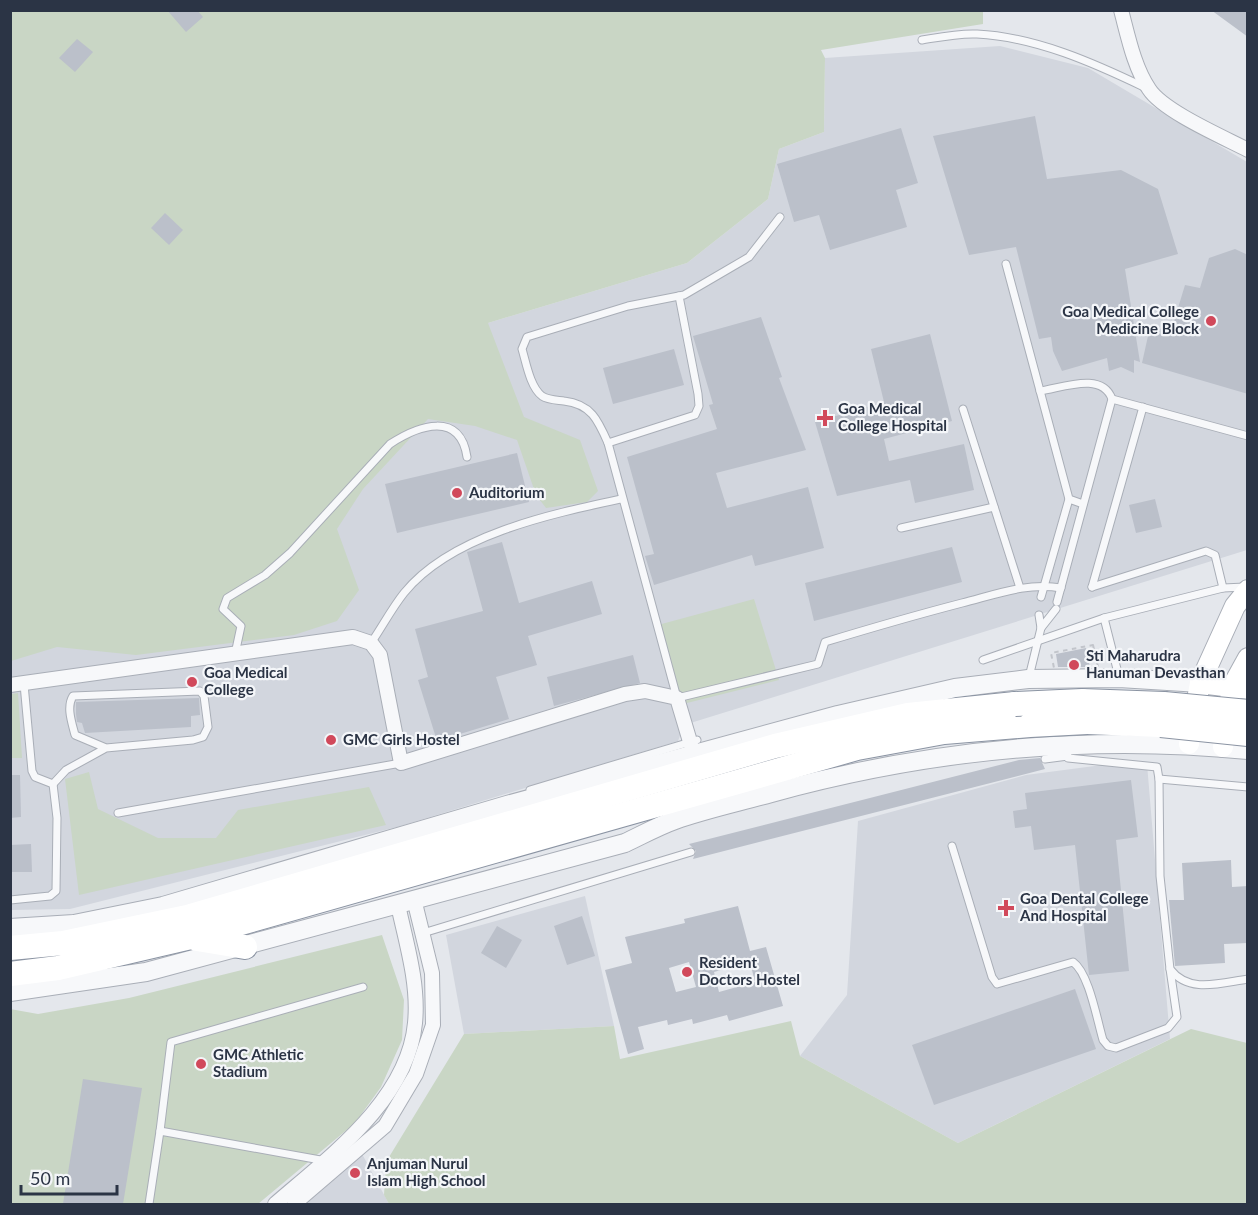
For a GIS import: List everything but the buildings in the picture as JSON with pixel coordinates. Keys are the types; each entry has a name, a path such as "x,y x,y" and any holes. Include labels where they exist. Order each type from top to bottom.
{"highway":[{"path":"10,974 58,968 775,746 908,715 1015,704 1163,715 1248,712"},
{"path":"10,948 189,927 857,748 944,732 1030,725 1085,711"},
{"path":"1163,715 1248,734"},
{"path":"189,927 233,887"},
{"path":"189,927 245,947"}],"main road":[{"path":"1189,744 1200,683 1235,606 1248,589"},
{"path":"1223,747 1248,658"},
{"path":"1200,683 1240,688"}],"street":[{"path":"1121,10 1134,56 1149,89 1162,103 1248,150"},
{"path":"17,684 353,637 371,643 380,655 401,763 625,694 645,691 677,698 693,746"},
{"path":"10,928 74,924 119,916 233,887 693,746 955,688 1028,680 1119,678 1200,683"},
{"path":"10,992 146,972 245,947 625,843 675,820 831,777 943,755 1189,744 1248,750"},
{"path":"294,1204 384,1126 416,1074 433,1025 432,973 423,933 406,902"},
{"path":"275,1204 371,1118 403,1066 415,1023 406,902"}],"lane":[{"path":"922,40 977,34 1017,40 1080,57 1149,89"},
{"path":"780,217 749,257 679,296 628,306 527,338 523,342 522,349 536,389 542,396 585,406 596,416 608,443 621,500 677,698 818,664 825,642 1020,588 1044,585 1061,588"},
{"path":"1006,264 1069,499 1041,597"},
{"path":"608,443 695,415 699,406 698,394 679,296"},
{"path":"1040,391 1090,383 1100,384 1109,390 1112,399 1057,605 1041,628"},
{"path":"1112,399 1248,436"},
{"path":"1143,407 1092,587 1206,551 1215,555 1223,588"},
{"path":"963,409 1020,588"},
{"path":"235,654 241,626 223,609 227,597 265,575 290,553 344,498 390,444 411,431 428,427 448,428 459,433 465,441 467,457"},
{"path":"1069,499 1083,504"},
{"path":"371,643 405,592 443,559 505,530 574,509 621,500"},
{"path":"901,528 994,507"},
{"path":"983,660 1104,618 1223,588 1248,589"},
{"path":"1028,680 1039,640 1041,628 1039,615"},
{"path":"1104,618 1119,678"},
{"path":"17,684 32,771 35,777 53,784"},
{"path":"10,900 50,896 56,891 57,818 53,784 66,770 106,748 193,740 203,737 208,727 204,696 200,691 73,696 70,701 75,735 106,748"},
{"path":"952,846 992,977 997,984 1072,962 1080,967 1103,1040 1108,1046 1116,1048 1168,1028 1177,1017 1160,876 1159,779 1155,765 1067,751 1045,759"},
{"path":"118,813 401,763"},
{"path":"1159,779 1248,787"},
{"path":"423,933 691,852"},
{"path":"1170,969 1177,978 1187,984 1200,985 1248,979"},
{"path":"149,1204 171,1042 363,987"},
{"path":"160,1131 340,1164"}],"path":[{"path":"1093,645 1096,659 1099,671 1056,678 1051,653 1093,645"},
{"path":"1089,660 1096,659"}],"shaded area":[{"name":"Goa Medical College Hospital","path":"1000,46 1088,68 1247,162 1247,550 684,725 678,741 401,826 70,909 11,910 10,556 488,323 687,263 768,199 779,149 824,132 825,58"},
{"name":"Goa Dental College And Hospital","path":"1125,762 1147,764 1170,1039 958,1143 800,1056 847,995 858,821 1026,775"},
{"path":"585,896 614,1026 464,1034 446,935"},
{"name":"Anjuman Nurul Islam High School","path":"361,1152 389,1204 303,1204"}],"green space":[{"path":"11,11 983,11 983,24 821,50 825,58 824,132 779,149 768,199 687,263 488,323 524,417 580,440 598,491 587,502 546,508 536,495 517,440 475,426 428,419 363,489 337,529 359,590 337,621 294,635 136,655 57,647 11,661"},
{"path":"754,599 779,680 683,704 658,625"},
{"path":"18,693 22,758 11,758 11,694"},
{"path":"89,772 98,809 158,838 216,838 238,810 369,787 386,825 79,895 65,779"},
{"name":"GMC Athletic Stadium","path":"382,935 404,1000 402,1040 381,1087 355,1123 258,1204 11,1204 10,1009 38,1014 129,998"},
{"path":"791,1021 800,1056 958,1143 1191,1029 1247,1043 1247,1204 389,1204 384,1195 386,1162 464,1034 614,1026 620,1059"}],"place":[{"name":"Goa Medical College Medicine Block","path":"1211,321"},
{"name":"Goa Medical College Hospital","path":"825,418"},
{"name":"Auditorium","path":"457,493"},
{"name":"Sti Maharudra Hanuman Devasthan","path":"1074,665"},
{"name":"Goa Medical College","path":"192,682"},
{"name":"GMC Girls Hostel","path":"331,740"},
{"name":"Goa Dental College And Hospital","path":"1006,908"},
{"name":"Resident Doctors Hostel","path":"687,972"},
{"name":"GMC Athletic Stadium","path":"201,1064"},
{"name":"Anjuman Nurul Islam High School","path":"355,1173"}]}
